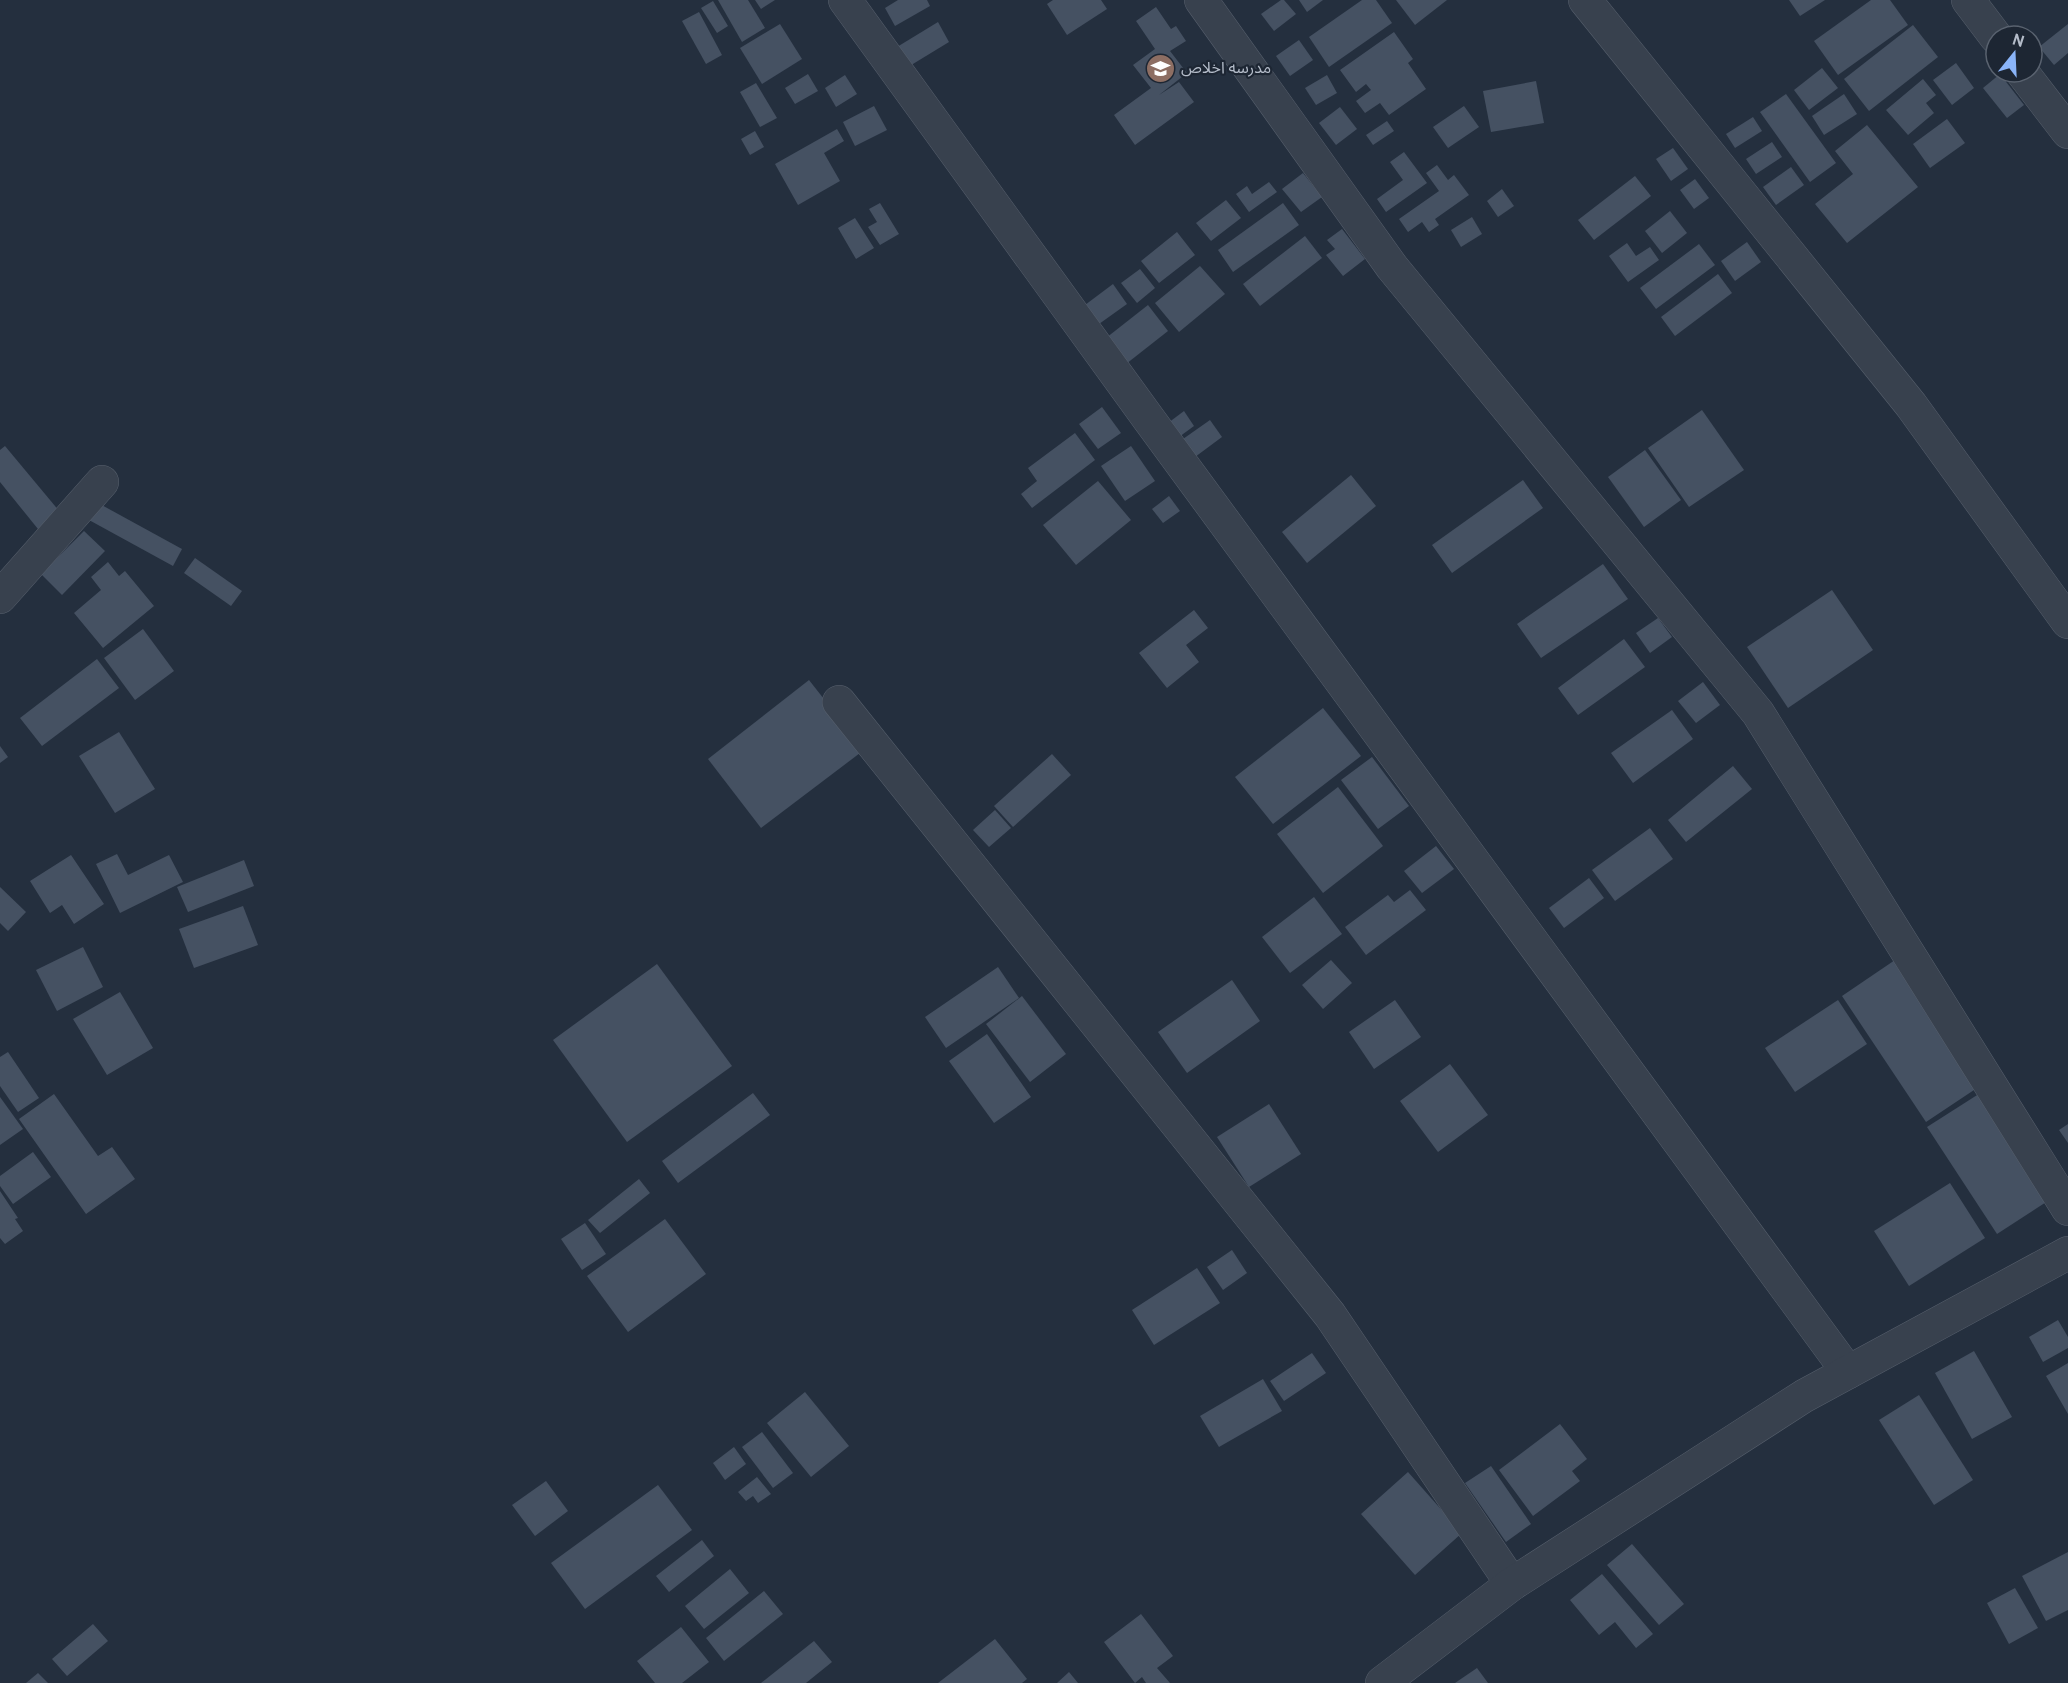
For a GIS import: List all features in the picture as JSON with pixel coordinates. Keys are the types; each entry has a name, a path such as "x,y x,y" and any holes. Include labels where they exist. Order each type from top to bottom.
{"street":[{"path":"845,0 1169,447 1848,1372"},
{"path":"1201,0 1392,267 1758,714 2068,1209"},
{"path":"1585,0 1911,405 2068,622"},
{"path":"1968,0 1986,24"},
{"path":"2031,84 2068,132"},
{"path":"0,597 102,482"},
{"path":"839,702 1330,1315 1512,1584"},
{"path":"1382,1683 1512,1584 1804,1396 2067,1256"}],"building":[{"path":"718,0 748,0 765,28 742,42"},
{"path":"755,0 775,0 761,9"},
{"path":"898,0 927,0 930,6 895,26 885,8"},
{"path":"1053,0 1101,0 1107,9 1067,35 1047,4"},
{"path":"1284,0 1296,14 1274,31 1261,14"},
{"path":"1299,0 1323,0 1307,12"},
{"path":"1362,0 1376,0 1392,23 1329,67 1309,37"},
{"path":"1396,0 1447,0 1415,25"},
{"path":"1789,0 1825,0 1800,16"},
{"path":"1871,0 1890,0 1908,25 1838,75 1814,41"},
{"path":"713,1 728,26 717,33 701,8"},
{"path":"1156,7 1171,29 1176,26 1186,41 1170,51 1187,73 1159,95 1179,82 1194,102 1135,145 1114,115 1151,88 1133,65 1155,49 1136,21"},
{"path":"699,12 722,55 706,64 682,21"},
{"path":"938,22 949,42 908,67 897,47"},
{"path":"780,24 802,59 762,84 740,48"},
{"path":"2068,24 2068,53 2054,65 2044,53 2044,43"},
{"path":"1913,25 1938,57 1869,111 1844,79"},
{"path":"1394,32 1413,59 1408,63 1426,89 1389,115 1380,103 1365,113 1356,101 1371,90 1366,84 1356,92 1340,70"},
{"path":"1299,40 1313,60 1290,76 1276,56"},
{"path":"1956,63 1974,88 1952,105 1933,80"},
{"path":"1822,68 1838,88 1809,110 1794,90"},
{"path":"808,74 818,91 795,104 785,88"},
{"path":"845,75 857,94 836,107 825,88"},
{"path":"1327,75 1337,93 1316,105 1305,88"},
{"path":"1923,79 1936,95 1926,103 1934,113 1908,135 1886,110"},
{"path":"1536,81 1544,123 1491,132 1483,91"},
{"path":"756,83 777,118 760,127 740,92"},
{"path":"1988,84 2008,84 2024,105 2007,118 1983,88"},
{"path":"1786,94 1836,163 1810,182 1760,112"},
{"path":"1844,94 1857,114 1824,135 1812,116"},
{"path":"874,106 887,130 855,146 843,122"},
{"path":"1464,106 1479,127 1448,148 1433,127"},
{"path":"1340,107 1357,129 1336,145 1319,123"},
{"path":"1753,117 1762,131 1735,148 1726,134"},
{"path":"1947,119 1965,143 1930,168 1913,144"},
{"path":"1387,121 1394,131 1373,145 1366,135"},
{"path":"1867,125 1918,187 1847,243 1815,204 1853,174 1835,151"},
{"path":"837,129 844,141 824,153 840,181 798,205 775,164"},
{"path":"755,131 764,147 750,155 741,139"},
{"path":"1772,142 1782,157 1756,174 1746,159"},
{"path":"1673,148 1688,169 1671,181 1656,159"},
{"path":"1404,152 1427,183 1386,212 1377,199 1403,180 1390,162"},
{"path":"1437,165 1448,180 1454,175 1469,195 1435,219 1439,225 1429,232 1422,222 1408,232 1399,219 1439,191 1426,173"},
{"path":"1791,167 1804,185 1776,205 1763,187"},
{"path":"1303,173 1322,197 1301,212 1282,189"},
{"path":"1635,176 1651,196 1594,240 1578,220"},
{"path":"1695,179 1709,198 1694,209 1680,190"},
{"path":"1269,182 1277,192 1249,212 1236,194 1247,186 1252,194"},
{"path":"1502,189 1514,206 1498,217 1487,201"},
{"path":"1226,200 1241,218 1211,241 1196,223"},
{"path":"880,203 899,234 880,245 868,227 877,222 869,209"},
{"path":"1283,203 1299,225 1233,272 1218,250"},
{"path":"1670,211 1687,233 1662,253 1645,231"},
{"path":"1472,217 1482,234 1461,247 1451,230"},
{"path":"855,218 874,248 856,259 838,228"},
{"path":"1342,229 1365,259 1343,276 1326,255 1335,249 1327,240"},
{"path":"1177,232 1195,255 1159,283 1141,261"},
{"path":"1305,236 1322,258 1260,306 1243,284"},
{"path":"1747,242 1761,262 1735,281 1721,261"},
{"path":"1627,243 1636,256 1650,247 1659,260 1628,282 1609,256"},
{"path":"1699,244 1715,265 1656,309 1640,288"},
{"path":"1200,266 1225,294 1179,332 1155,303"},
{"path":"1140,269 1155,288 1137,303 1121,283"},
{"path":"1718,274 1732,293 1675,336 1661,317"},
{"path":"1113,284 1127,304 1099,324 1085,305"},
{"path":"1148,305 1168,331 1126,364 1106,338"},
{"path":"1102,407 1121,433 1098,449 1079,424"},
{"path":"1702,410 1744,470 1689,507 1648,448"},
{"path":"1184,411 1194,426 1179,437 1168,423"},
{"path":"1210,420 1222,437 1195,457 1183,439"},
{"path":"1075,433 1095,460 1032,508 1021,494 1037,481 1028,468"},
{"path":"5,446 60,512 38,529 0,482 0,450"},
{"path":"1131,446 1155,481 1125,501 1101,466"},
{"path":"1645,450 1681,500 1644,527 1608,477"},
{"path":"1351,475 1376,506 1307,563 1282,532"},
{"path":"1523,480 1543,508 1452,573 1432,545"},
{"path":"1098,481 1131,520 1076,565 1043,525"},
{"path":"1169,496 1180,511 1163,523 1152,509"},
{"path":"98,503 182,549 173,566 89,520"},
{"path":"84,531 105,551 62,595 41,574"},
{"path":"195,558 242,591 231,606 184,573"},
{"path":"108,562 119,576 125,571 154,606 103,648 74,613 101,590 91,577"},
{"path":"1603,564 1628,599 1541,658 1517,624"},
{"path":"1832,590 1873,650 1788,708 1747,647"},
{"path":"1194,610 1208,628 1186,645 1199,662 1167,688 1139,653"},
{"path":"1658,618 1672,637 1650,653 1636,633"},
{"path":"143,629 174,671 135,700 104,658"},
{"path":"1624,639 1645,667 1578,715 1558,688"},
{"path":"97,659 119,688 42,746 20,718"},
{"path":"809,680 864,750 761,828 708,759"},
{"path":"1703,682 1720,705 1696,723 1678,701"},
{"path":"1323,708 1361,756 1273,824 1235,777"},
{"path":"1672,710 1693,739 1633,783 1611,753"},
{"path":"119,732 155,789 115,813 79,756"},
{"path":"0,746 8,757 0,763"},
{"path":"1052,754 1071,775 1013,827 994,806"},
{"path":"1372,757 1409,806 1378,829 1341,780"},
{"path":"1733,766 1752,789 1686,842 1668,820"},
{"path":"1338,787 1383,846 1323,893 1277,834"},
{"path":"995,810 1011,828 989,847 973,830"},
{"path":"1650,828 1673,859 1615,901 1592,870"},
{"path":"1436,846 1454,869 1422,893 1404,871"},
{"path":"117,854 128,875 169,855 183,882 120,913 96,864"},
{"path":"71,855 104,904 74,924 62,905 50,913 30,881"},
{"path":"244,860 254,886 188,912 177,887"},
{"path":"1589,878 1604,898 1564,928 1549,908"},
{"path":"0,887 26,912 8,931 0,923"},
{"path":"1410,890 1426,910 1366,955 1345,927 1388,895 1394,902"},
{"path":"1314,897 1342,934 1290,973 1262,937"},
{"path":"243,906 258,945 194,968 179,929"},
{"path":"83,947 103,987 57,1011 36,970"},
{"path":"1331,960 1352,983 1323,1009 1302,985"},
{"path":"1895,960 1980,1086 1926,1122 1842,996"},
{"path":"657,964 732,1066 627,1142 553,1040"},
{"path":"998,967 1019,998 946,1048 925,1017"},
{"path":"1232,980 1260,1021 1187,1073 1158,1032"},
{"path":"120,992 153,1048 107,1075 73,1019"},
{"path":"1022,996 1066,1054 1030,1082 986,1024"},
{"path":"1395,1000 1421,1037 1374,1069 1349,1032"},
{"path":"1838,1000 1867,1044 1795,1092 1765,1048"},
{"path":"987,1034 1031,1097 994,1123 949,1061"},
{"path":"8,1052 39,1098 18,1112 0,1086 0,1057"},
{"path":"1450,1064 1488,1115 1438,1152 1400,1101"},
{"path":"1985,1090 2054,1197 1997,1234 1927,1127"},
{"path":"753,1093 770,1115 678,1183 662,1161"},
{"path":"54,1094 98,1156 112,1147 135,1179 86,1214 19,1119"},
{"path":"0,1097 23,1129 0,1145"},
{"path":"1269,1104 1301,1154 1249,1187 1217,1137"},
{"path":"2068,1124 2068,1143 2059,1130"},
{"path":"33,1152 51,1177 13,1204 0,1186 0,1176"},
{"path":"639,1179 650,1193 600,1233 588,1220"},
{"path":"1950,1183 1985,1238 1909,1286 1874,1231"},
{"path":"0,1191 18,1218 15,1219 23,1231 5,1244 0,1238"},
{"path":"665,1219 706,1274 628,1332 587,1276"},
{"path":"585,1223 606,1254 582,1270 561,1239"},
{"path":"1232,1250 1247,1273 1223,1290 1207,1267"},
{"path":"1197,1268 1220,1303 1154,1345 1132,1310"},
{"path":"2058,1320 2068,1337 2068,1348 2043,1362 2029,1337"},
{"path":"1974,1351 2012,1417 1972,1439 1935,1373"},
{"path":"1312,1353 1326,1373 1284,1401 1270,1381"},
{"path":"2068,1363 2068,1414 2046,1376"},
{"path":"1263,1379 1282,1411 1219,1447 1200,1416"},
{"path":"805,1392 849,1446 811,1477 767,1423"},
{"path":"1919,1395 1973,1480 1934,1505 1879,1420"},
{"path":"1560,1424 1587,1459 1572,1471 1580,1481 1533,1516 1499,1470"},
{"path":"762,1432 793,1473 773,1488 742,1447"},
{"path":"734,1447 746,1464 725,1480 713,1463"},
{"path":"1491,1466 1531,1524 1506,1542 1465,1483"},
{"path":"1408,1472 1462,1533 1415,1575 1361,1514"},
{"path":"757,1477 771,1494 758,1503 753,1496 746,1501 738,1492"},
{"path":"546,1481 568,1511 535,1536 512,1505"},
{"path":"658,1485 692,1530 585,1609 551,1563"},
{"path":"702,1540 714,1556 669,1592 656,1576"},
{"path":"1632,1544 1684,1604 1659,1625 1607,1565"},
{"path":"2068,1552 2068,1610 2046,1621 2022,1576"},
{"path":"730,1569 749,1593 704,1629 685,1606"},
{"path":"1602,1574 1653,1634 1636,1648 1615,1622 1599,1635 1570,1600"},
{"path":"2015,1588 2038,1628 2009,1644 1987,1603"},
{"path":"764,1591 783,1614 724,1661 706,1638"},
{"path":"1141,1614 1173,1656 1157,1668 1170,1683 1146,1683 1142,1677 1135,1683 1104,1642"},
{"path":"93,1624 108,1641 67,1676 52,1659"},
{"path":"681,1627 709,1662 682,1683 655,1683 637,1661"},
{"path":"995,1639 1027,1679 1022,1683 938,1683"},
{"path":"814,1641 832,1662 806,1683 761,1683"},
{"path":"1477,1668 1488,1683 1455,1683"},
{"path":"1069,1672 1078,1683 1057,1683"},
{"path":"38,1673 48,1683 26,1683"}],"place":[{"name":"مدرسه اخلاص","path":"1160,69"}]}
